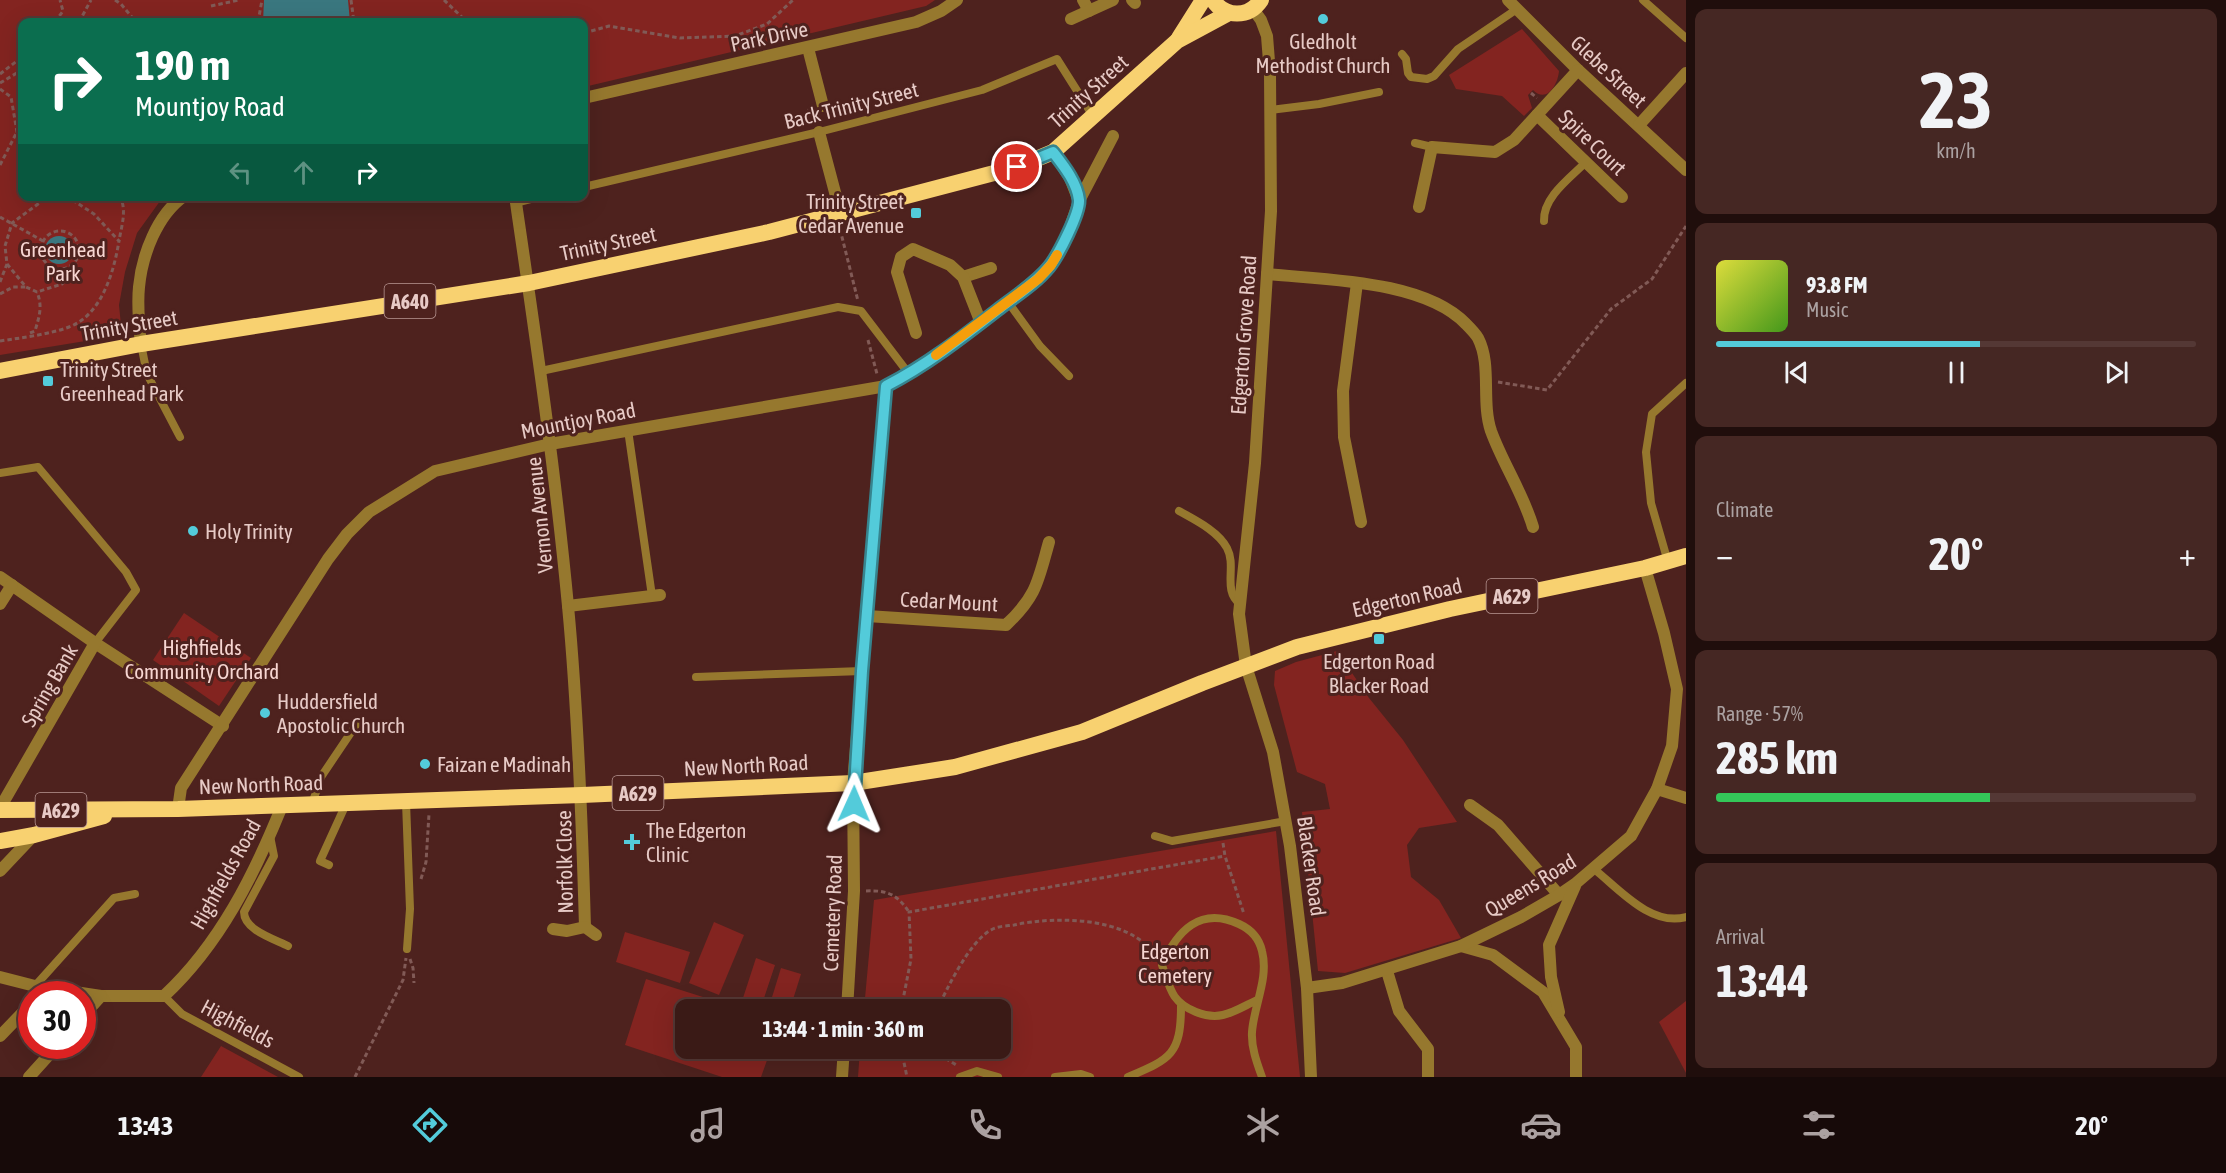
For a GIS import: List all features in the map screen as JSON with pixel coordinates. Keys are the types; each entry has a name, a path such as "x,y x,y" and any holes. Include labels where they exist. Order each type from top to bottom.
{"highway":[{"name":"Trinity Street","path":"1177,41 1203,0"},
{"path":"1213,0 1222,10 1229,13"},
{"name":"A640","path":"1229,13 1246,13 1257,5"},
{"name":"Trinity Street","path":"0,371 141,344 529,283 769,232 1017,167 1053,152 1177,41 1229,13"},
{"name":"Edgerton Road","path":"1246,666 1297,647 1450,609 1645,568 1686,556"},
{"name":"New North Road","path":"0,809 122,811 406,802 853,783 955,767 1082,732 1246,666"},
{"name":"New North Road","path":"3,842 122,811"}],"street":[{"name":"Park Drive","path":"588,97 916,22 941,11 957,0"},
{"path":"1071,19 1086,6 1113,0"},
{"name":"Glebe Street","path":"1512,4 1578,70 1686,170"},
{"name":"Edgerton Grove Road","path":"1246,666 1239,614 1255,463 1271,211 1267,36 1257,5"},
{"path":"808,48 823,106"},
{"name":"Spire Court","path":"1432,147 1495,152 1514,140 1578,70"},
{"path":"1639,125 1686,74"},
{"name":"Spire Court","path":"1537,114 1622,197"},
{"path":"819,132 839,215"},
{"name":"Mountjoy Road","path":"178,809 182,788 328,559 347,534 369,512 435,471 550,444 884,386 909,374 981,323 1038,279 1051,265 1071,227 1079,201 1113,136"},
{"path":"1419,207 1432,147"},
{"path":"1053,152 1070,178 1079,201"},
{"path":"141,344 138,309 141,273 156,230 172,205 177,201"},
{"name":"Vernon Avenue","path":"515,201 529,283 550,444 568,606 582,795"},
{"path":"916,333 897,272 901,257 913,249 950,265 963,277 981,323"},
{"path":"963,277 991,268"},
{"path":"1267,274 1410,292 1436,302 1458,316 1478,336 1486,361 1486,407 1491,431 1533,527"},
{"path":"1357,284 1343,391 1344,437 1361,522"},
{"name":"Cemetery Road","path":"848,999 854,891 853,783 884,386"},
{"name":"Cedar Mount","path":"867,616 1006,625 1021,611 1035,591 1049,542"},
{"name":"Queens Road","path":"1307,988 1342,983 1387,971 1461,946 1521,917 1575,885 1631,836 1657,789 1672,747 1677,689 1645,568"},
{"path":"0,577 95,643 223,726"},
{"path":"0,604 12,585"},
{"path":"568,606 656,595"},
{"name":"Spring Bank","path":"0,809 95,643"},
{"name":"Blacker Road","path":"1246,666 1273,752 1286,822 1307,988 1311,1077"},
{"path":"1657,789 1686,798"},
{"name":"Norfolk Close","path":"582,795 585,927"},
{"path":"1470,805 1498,825 1559,895"},
{"name":"Highfields Road","path":"164,996 177,984 214,939 234,908 270,836 282,806"},
{"path":"0,871 34,835"},
{"path":"1561,1018 1551,977 1549,945 1575,885"},
{"name":"Norfolk Close","path":"553,929 567,931 585,927 596,935"},
{"path":"1461,946 1493,955 1543,992 1561,1018 1576,1047 1576,1077"},
{"path":"1387,971 1399,1011 1428,1049 1428,1077"},
{"path":"0,977 18,982"},
{"path":"96,995 164,996"},
{"path":"96,1002 101,996"},
{"path":"0,1036 18,1017"},
{"path":"29,1077 45,1059"},
{"path":"843,1077 844,1059"}],"lane":[{"path":"1643,0 1686,38"},
{"path":"1402,54 1406,59 1408,73 1411,77 1427,79 1434,76 1457,48 1512,4"},
{"name":"Back Trinity Street","path":"588,186 819,132 982,90 1058,59 1093,116"},
{"path":"1270,110 1320,104 1380,92"},
{"path":"1416,143 1432,147"},
{"path":"1544,221 1545,209 1550,200 1586,162"},
{"path":"1008,302 1040,345 1069,376"},
{"path":"541,371 838,307 861,311 909,374"},
{"path":"141,344 147,374 180,437"},
{"path":"1668,562 1651,503 1646,452 1652,414 1686,382"},
{"path":"628,430 656,595"},
{"path":"0,473 38,467 126,572 136,590 95,643"},
{"path":"1179,511 1202,524 1227,548 1231,562 1231,593 1233,599 1240,604"},
{"path":"696,677 862,671"},
{"path":"312,805 321,777 358,722"},
{"path":"406,802 410,909 406,949"},
{"path":"329,865 320,861 346,804"},
{"path":"1155,836 1172,841 1286,822"},
{"path":"270,836 274,856 244,912 244,917 249,926 288,946"},
{"path":"1594,869 1640,906 1659,918 1670,921 1686,917"},
{"path":"46,981 114,897 135,894"},
{"path":"1128,1077 1169,1057 1181,1032 1181,1006 1172,992 1162,965 1180,933 1194,922 1212,916 1251,929 1262,949 1264,973 1252,1034 1262,1077"},
{"name":"Highfields","path":"164,996 182,1014 299,1077"},
{"path":"1181,1006 1208,1017 1225,1015 1257,1000"},
{"path":"960,1077 977,1071 998,1077"},
{"path":"1055,1077 1082,1074 1090,1077"}],"path":[{"path":"58,18 63,11 60,0"},
{"path":"81,18 91,0"},
{"path":"115,0 133,18"},
{"path":"211,6 239,0"},
{"path":"259,18 262,0"},
{"path":"351,0 353,18"},
{"path":"444,0 463,18"},
{"path":"588,32 609,26 680,38 735,36 767,24 793,0"},
{"path":"0,74 18,60"},
{"path":"0,83 18,72"},
{"path":"0,89 11,97 17,132 0,165"},
{"path":"1,279 7,264 5,246 12,223 44,201"},
{"path":"74,201 94,213 119,241"},
{"path":"0,341 70,327 85,318 103,293 114,271 123,201"},
{"path":"839,215 861,311 884,386"},
{"path":"0,217 43,241"},
{"path":"1485,379 1547,390 1611,309 1652,279 1686,226"},
{"path":"0,294 13,287 26,287 37,292 62,284 72,274 77,258 79,246 72,235 60,231 47,236 43,241 41,253 51,267 63,269 69,267 77,258"},
{"path":"7,264 26,287"},
{"path":"23,336 35,331 38,323 41,303 37,292"},
{"path":"909,912 1225,856 1241,908 1251,929"},
{"path":"854,891 877,890 899,897 909,912 911,959 903,999"},
{"path":"943,999 978,940 992,929 1023,923 1072,920 1117,928 1150,948 1162,965"},
{"path":"406,949 413,968 414,983"},
{"path":"903,1059 907,1077"},
{"path":"946,1059 953,1064 977,1071"}],"green space":[{"name":"Greenhead Park","path":"0,0 935,0 926,6 588,86 588,18 18,18 18,201 160,201 137,233 125,272 119,305 122,335 0,355"},
{"path":"1522,29 1559,71 1551,91 1543,95 1533,90 1528,95 1532,108 1524,116 1502,96 1456,89 1449,75"},
{"name":"Highfields Community Orchard","path":"184,613 251,658 219,706 153,660"},
{"path":"1337,651 1369,698 1403,740 1457,822 1419,828 1407,845 1411,877 1439,900 1461,938 1345,973 1318,971 1302,812 1330,809 1325,784 1297,772 1274,685 1275,671 1296,662"},
{"name":"Edgerton Cemetery","path":"1276,831 1300,1077 858,1077 859,1059 1011,1059 1011,999 865,999 874,900"},
{"path":"714,922 744,935 719,995 689,983"},
{"path":"625,932 690,952 680,983 616,962"},
{"path":"756,958 775,965 764,999 743,998"},
{"path":"781,968 801,974 793,999 771,999"},
{"path":"646,979 709,999 675,999 675,1059 767,1059 761,1077 722,1077 625,1045"},
{"path":"1686,1001 1686,1073 1659,1022"},
{"path":"221,1046 278,1077 201,1077"}],"water":[{"path":"264,0 348,0 350,18 263,18"},
{"path":"59,236 69,240 73,250 69,260 59,264 49,260 45,250 49,240"}],"slow traffic":[{"path":"936,355 1038,279 1057,255"}],"place":[{"name":"Gledholt Methodist Church","path":"1323,19"},
{"name":"Trinity Street Cedar Avenue","path":"916,213"},
{"name":"Trinity Street Greenhead Park","path":"48,381"},
{"name":"Holy Trinity","path":"193,531"},
{"name":"Edgerton Road Blacker Road","path":"1379,639"},
{"name":"Huddersfield Apostolic Church","path":"265,713"},
{"name":"Faizan e Madinah","path":"425,764"},
{"name":"The Edgerton Clinic","path":"632,842"}],"route":[{"path":"854,804 853,783 886,386 909,374 965,335 1038,279 1056,257 1071,227 1079,201 1075,189 1053,152 1017,167"}]}
